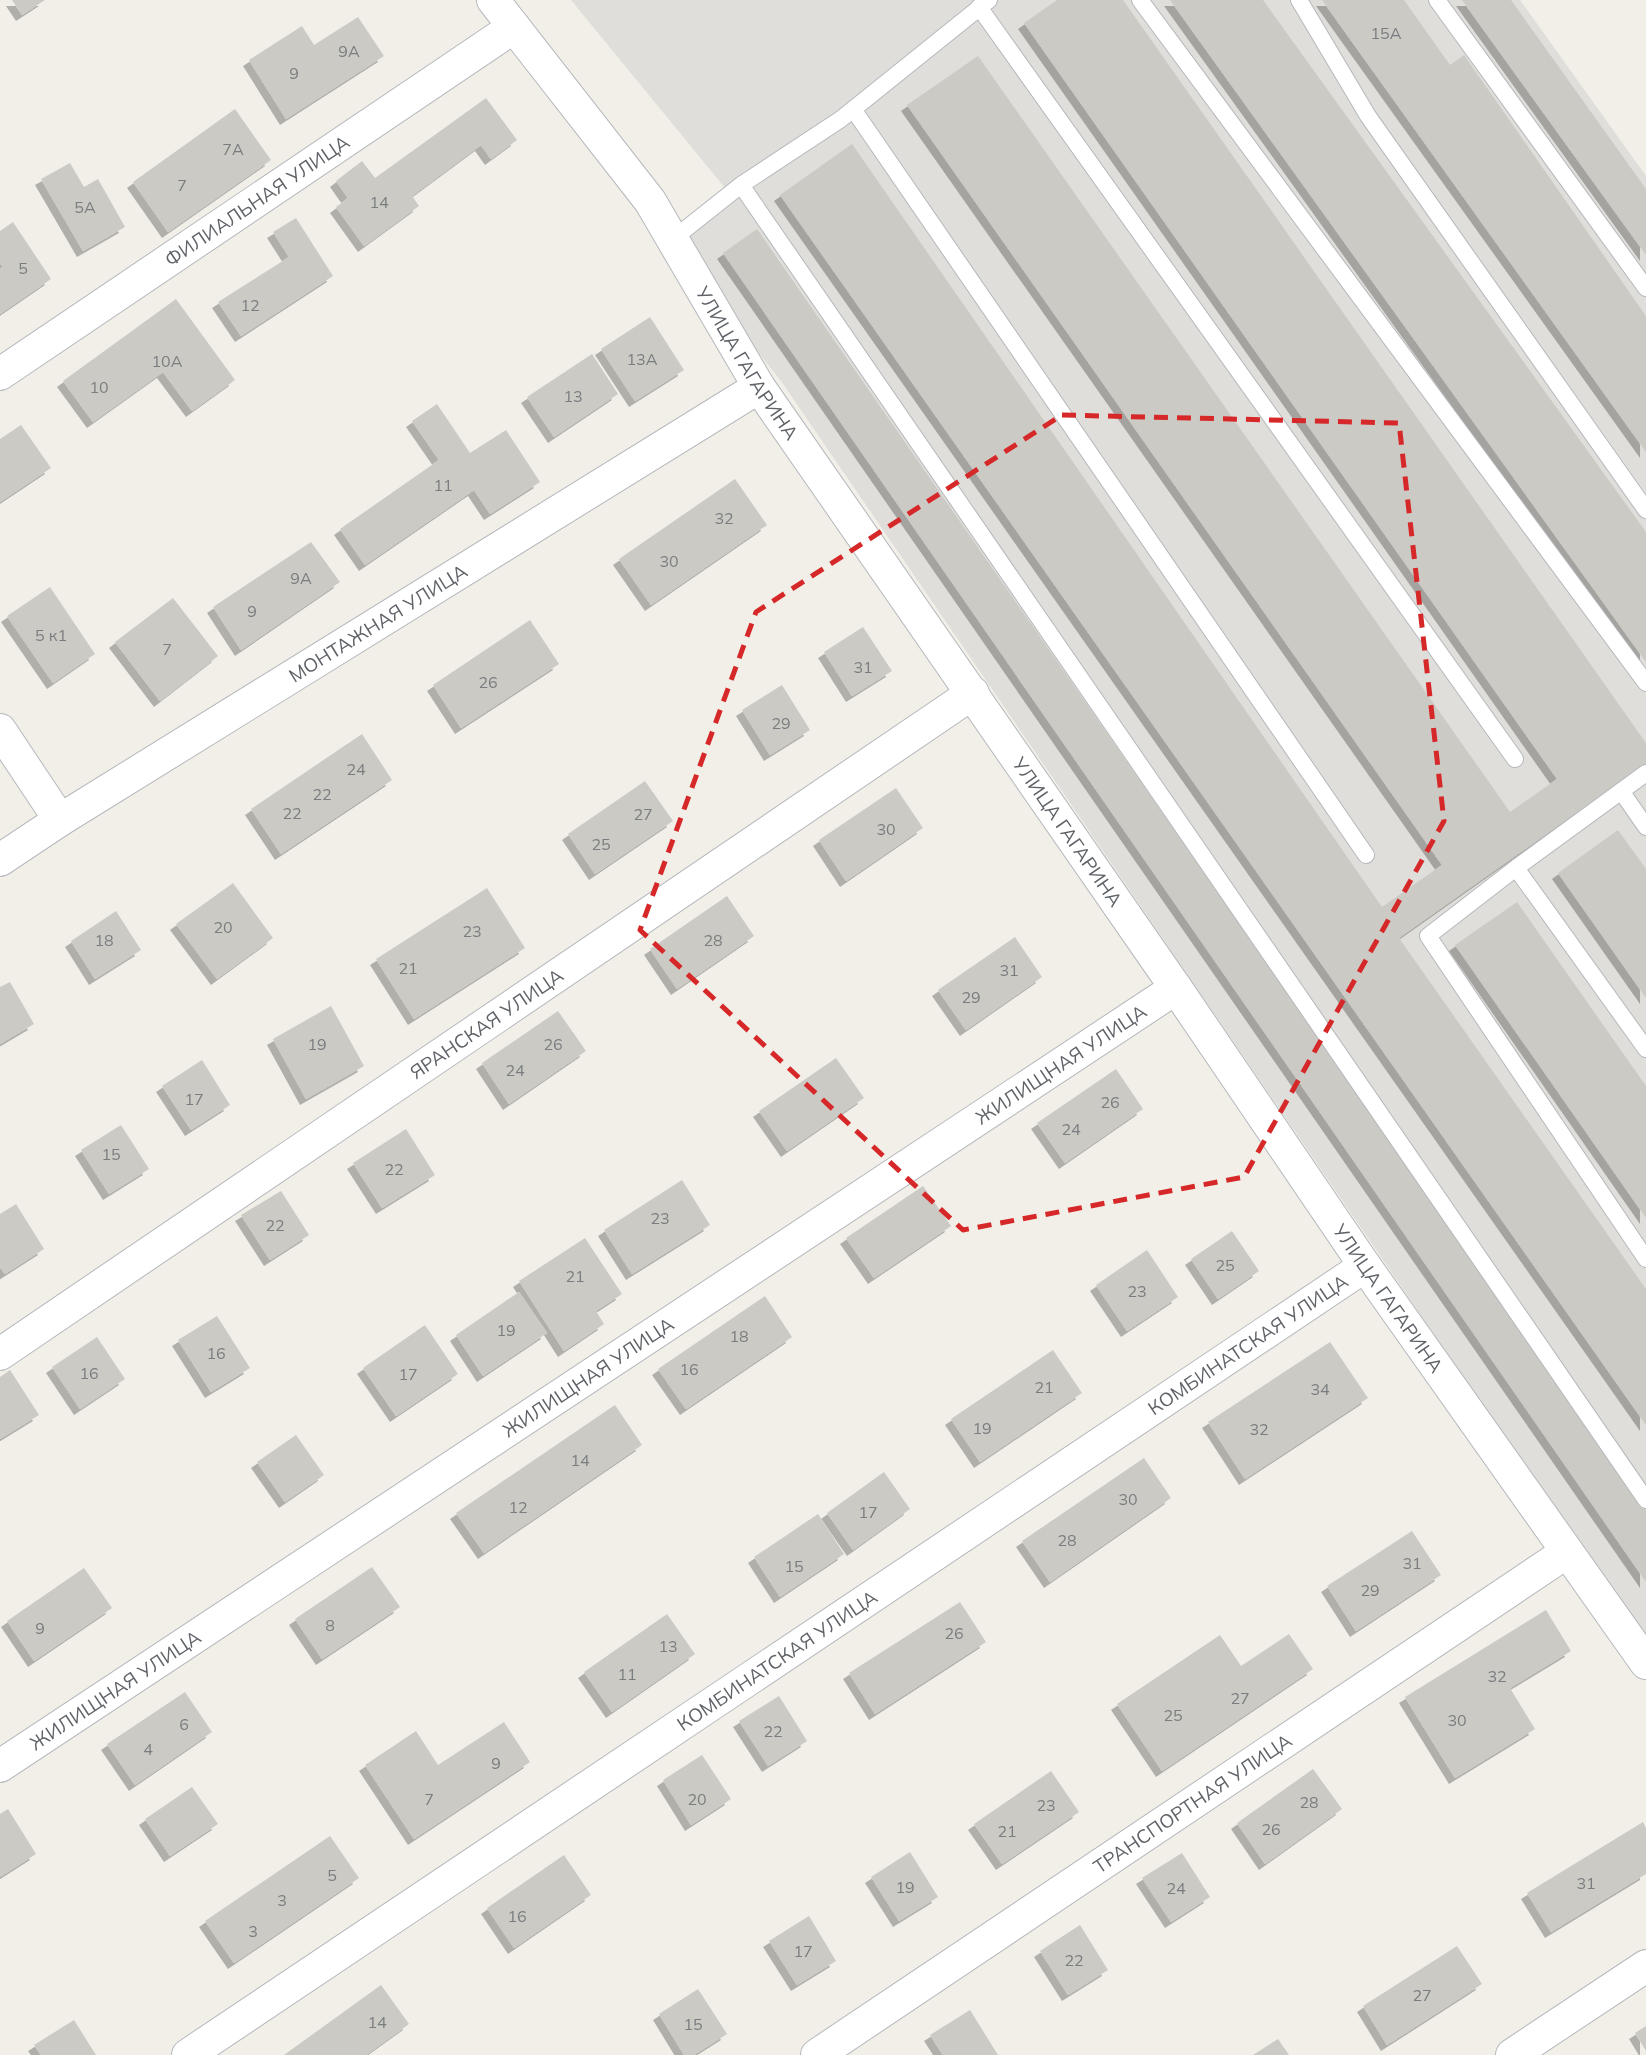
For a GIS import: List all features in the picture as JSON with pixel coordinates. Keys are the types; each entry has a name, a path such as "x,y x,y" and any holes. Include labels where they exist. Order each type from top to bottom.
{"street":[{"name":"УЛИЦА ГАГАРИНА","path":"493,0 650,201 759,387 1177,988 1365,1266 1646,1662"},
{"name":"ФИЛИАЛЬНАЯ УЛИЦА","path":"0,374 514,27"},
{"name":"МОНТАЖНАЯ УЛИЦА","path":"0,860 60,820 759,387"},
{"name":"ЯРАНСКАЯ УЛИЦА","path":"0,1353 973,693"},
{"path":"0,730 60,820"},
{"name":"ЖИЛИЩНАЯ УЛИЦА","path":"0,1766 1177,988"},
{"name":"КОМБИНАТСКАЯ УЛИЦА","path":"188,2055 1365,1266"},
{"name":"ТРАНСПОРТНАЯ УЛИЦА","path":"817,2055 1567,1552"},
{"path":"1512,2055 1646,1966"}],"lane":[{"path":"1140,0 1646,683"},
{"path":"1299,0 1368,116 1646,510"},
{"path":"1437,0 1646,288"},
{"path":"673,239 741,185 841,119 984,3 1515,759"},
{"path":"853,108 1366,855"},
{"path":"741,185 1646,1500"},
{"path":"1646,774 1516,867 1428,936 1646,1259"},
{"path":"1621,791 1646,827"},
{"path":"1516,867 1646,1049"}],"highlighted area":[{"path":"1062,415 1399,423 1444,821 1244,1177 963,1230 640,930 756,612"}],"shaded area":[{"path":"571,0 1520,0 1646,176 1646,1644 781,381 675,247 734,199"}],"building":[{"path":"12,0 45,0 22,15"},
{"path":"1057,0 1123,0 1646,743 1646,764 1399,938 1646,1289 1646,1425 780,195 852,144 1382,907 1442,865 907,105 978,56 1510,812 1557,779 1024,23"},
{"path":"1170,0 1263,0 1646,532 1646,662"},
{"path":"1322,0 1404,0 1450,65 1464,55 1646,316 1646,452"},
{"path":"1462,0 1511,0 1646,189 1646,255"},
{"path":"358,17 384,56 286,119 249,60 302,26 314,45"},
{"path":"486,98 517,140 491,159 481,145 412,196 419,206 364,246 336,207 348,198 336,181 362,161 375,178"},
{"path":"235,109 271,160 168,232 133,182"},
{"path":"70,163 84,187 98,179 125,227 83,251 41,179"},
{"path":"296,218 333,276 241,336 218,302 289,257 273,232"},
{"path":"13,222 51,279 0,314 0,269 3,267 0,263 0,231"},
{"path":"757,229 1646,1510 1646,1582 723,253"},
{"path":"176,299 235,380 192,411 163,372 93,422 63,381"},
{"path":"650,317 684,370 635,401 601,349"},
{"path":"592,354 618,394 554,437 527,397"},
{"path":"437,404 470,453 506,430 540,482 490,514 474,490 365,565 340,529 439,460 412,421"},
{"path":"21,425 51,468 0,502 0,439"},
{"path":"735,479 767,525 651,605 619,559"},
{"path":"311,542 340,582 241,650 213,607"},
{"path":"50,587 95,654 53,683 7,616"},
{"path":"173,598 218,656 160,701 115,642"},
{"path":"530,620 559,664 461,728 433,685"},
{"path":"863,627 892,671 852,696 824,652"},
{"path":"782,685 810,730 770,755 742,710"},
{"path":"362,734 392,780 281,854 251,809"},
{"path":"645,781 673,821 595,874 568,834"},
{"path":"896,788 923,828 846,881 819,840"},
{"path":"1618,830 1646,869 1646,998 1558,873"},
{"path":"233,883 273,938 217,979 176,924"},
{"path":"487,888 525,948 414,1019 376,959"},
{"path":"727,896 754,936 677,989 650,949"},
{"path":"1517,902 1646,1086 1646,1218 1455,945"},
{"path":"116,911 141,950 95,979 71,941"},
{"path":"1015,937 1042,977 966,1030 938,990"},
{"path":"10,982 34,1024 0,1044 0,987"},
{"path":"331,1006 364,1066 306,1099 273,1039"},
{"path":"558,1011 586,1051 509,1104 482,1063"},
{"path":"836,1058 864,1098 787,1151 759,1111"},
{"path":"202,1060 230,1105 191,1130 162,1086"},
{"path":"1116,1069 1143,1109 1065,1163 1037,1123"},
{"path":"121,1125 149,1169 109,1194 81,1150"},
{"path":"406,1129 435,1175 382,1208 353,1163"},
{"path":"682,1180 710,1225 632,1274 604,1230"},
{"path":"923,1186 951,1226 874,1278 846,1238"},
{"path":"281,1191 309,1235 270,1260 241,1215"},
{"path":"16,1204 44,1249 5,1274 0,1267 0,1214"},
{"path":"1232,1231 1259,1271 1218,1299 1191,1259"},
{"path":"585,1238 622,1294 596,1311 604,1324 564,1351 519,1281"},
{"path":"1147,1250 1178,1297 1127,1331 1096,1285"},
{"path":"519,1292 547,1333 483,1376 456,1335"},
{"path":"765,1296 792,1337 686,1409 658,1369"},
{"path":"217,1316 250,1368 211,1392 178,1340"},
{"path":"425,1325 458,1374 396,1416 363,1368"},
{"path":"97,1337 125,1379 80,1409 52,1367"},
{"path":"1330,1342 1368,1398 1245,1479 1208,1422"},
{"path":"1053,1350 1082,1393 980,1462 951,1419"},
{"path":"10,1370 39,1415 0,1439 0,1377"},
{"path":"615,1405 642,1445 484,1553 456,1513"},
{"path":"296,1435 324,1475 285,1502 257,1462"},
{"path":"1144,1458 1171,1498 1050,1582 1022,1541"},
{"path":"884,1472 910,1509 853,1550 827,1513"},
{"path":"818,1514 844,1554 780,1597 754,1557"},
{"path":"1412,1531 1441,1575 1356,1631 1327,1586"},
{"path":"372,1567 400,1607 322,1659 295,1619"},
{"path":"84,1568 112,1608 34,1661 7,1621"},
{"path":"960,1602 986,1642 875,1714 849,1673"},
{"path":"1546,1610 1571,1651 1510,1688 1535,1729 1455,1778 1405,1697"},
{"path":"667,1614 695,1654 612,1712 584,1672"},
{"path":"1289,1634 1313,1669 1162,1771 1117,1704 1220,1635 1241,1666"},
{"path":"185,1692 212,1732 135,1785 107,1744"},
{"path":"779,1696 807,1741 768,1766 739,1721"},
{"path":"504,1722 530,1762 414,1839 365,1765 416,1731 438,1765"},
{"path":"702,1755 731,1799 691,1825 663,1780"},
{"path":"1313,1769 1342,1809 1265,1864 1237,1823"},
{"path":"1051,1771 1079,1812 1002,1864 974,1824"},
{"path":"192,1787 218,1824 170,1856 145,1819"},
{"path":"8,1809 36,1854 0,1877 0,1814"},
{"path":"1643,1822 1646,1828 1646,1874 1551,1932 1527,1893"},
{"path":"330,1836 359,1878 234,1963 205,1921"},
{"path":"910,1852 938,1897 899,1921 871,1877"},
{"path":"1182,1853 1210,1897 1171,1922 1142,1878"},
{"path":"564,1855 591,1895 514,1948 487,1908"},
{"path":"809,1916 836,1961 797,1985 769,1941"},
{"path":"1080,1925 1108,1970 1068,1995 1040,1951"},
{"path":"1457,1946 1482,1984 1387,2045 1363,2006"},
{"path":"381,1985 409,2024 366,2055 284,2055"},
{"path":"698,1989 727,2034 694,2055 684,2055 659,2014"},
{"path":"970,2010 998,2055 943,2055 930,2035"},
{"path":"74,2020 96,2055 41,2055 34,2045"},
{"path":"1646,2026 1646,2051 1635,2033"},
{"path":"1278,2039 1289,2055 1253,2055"}]}
